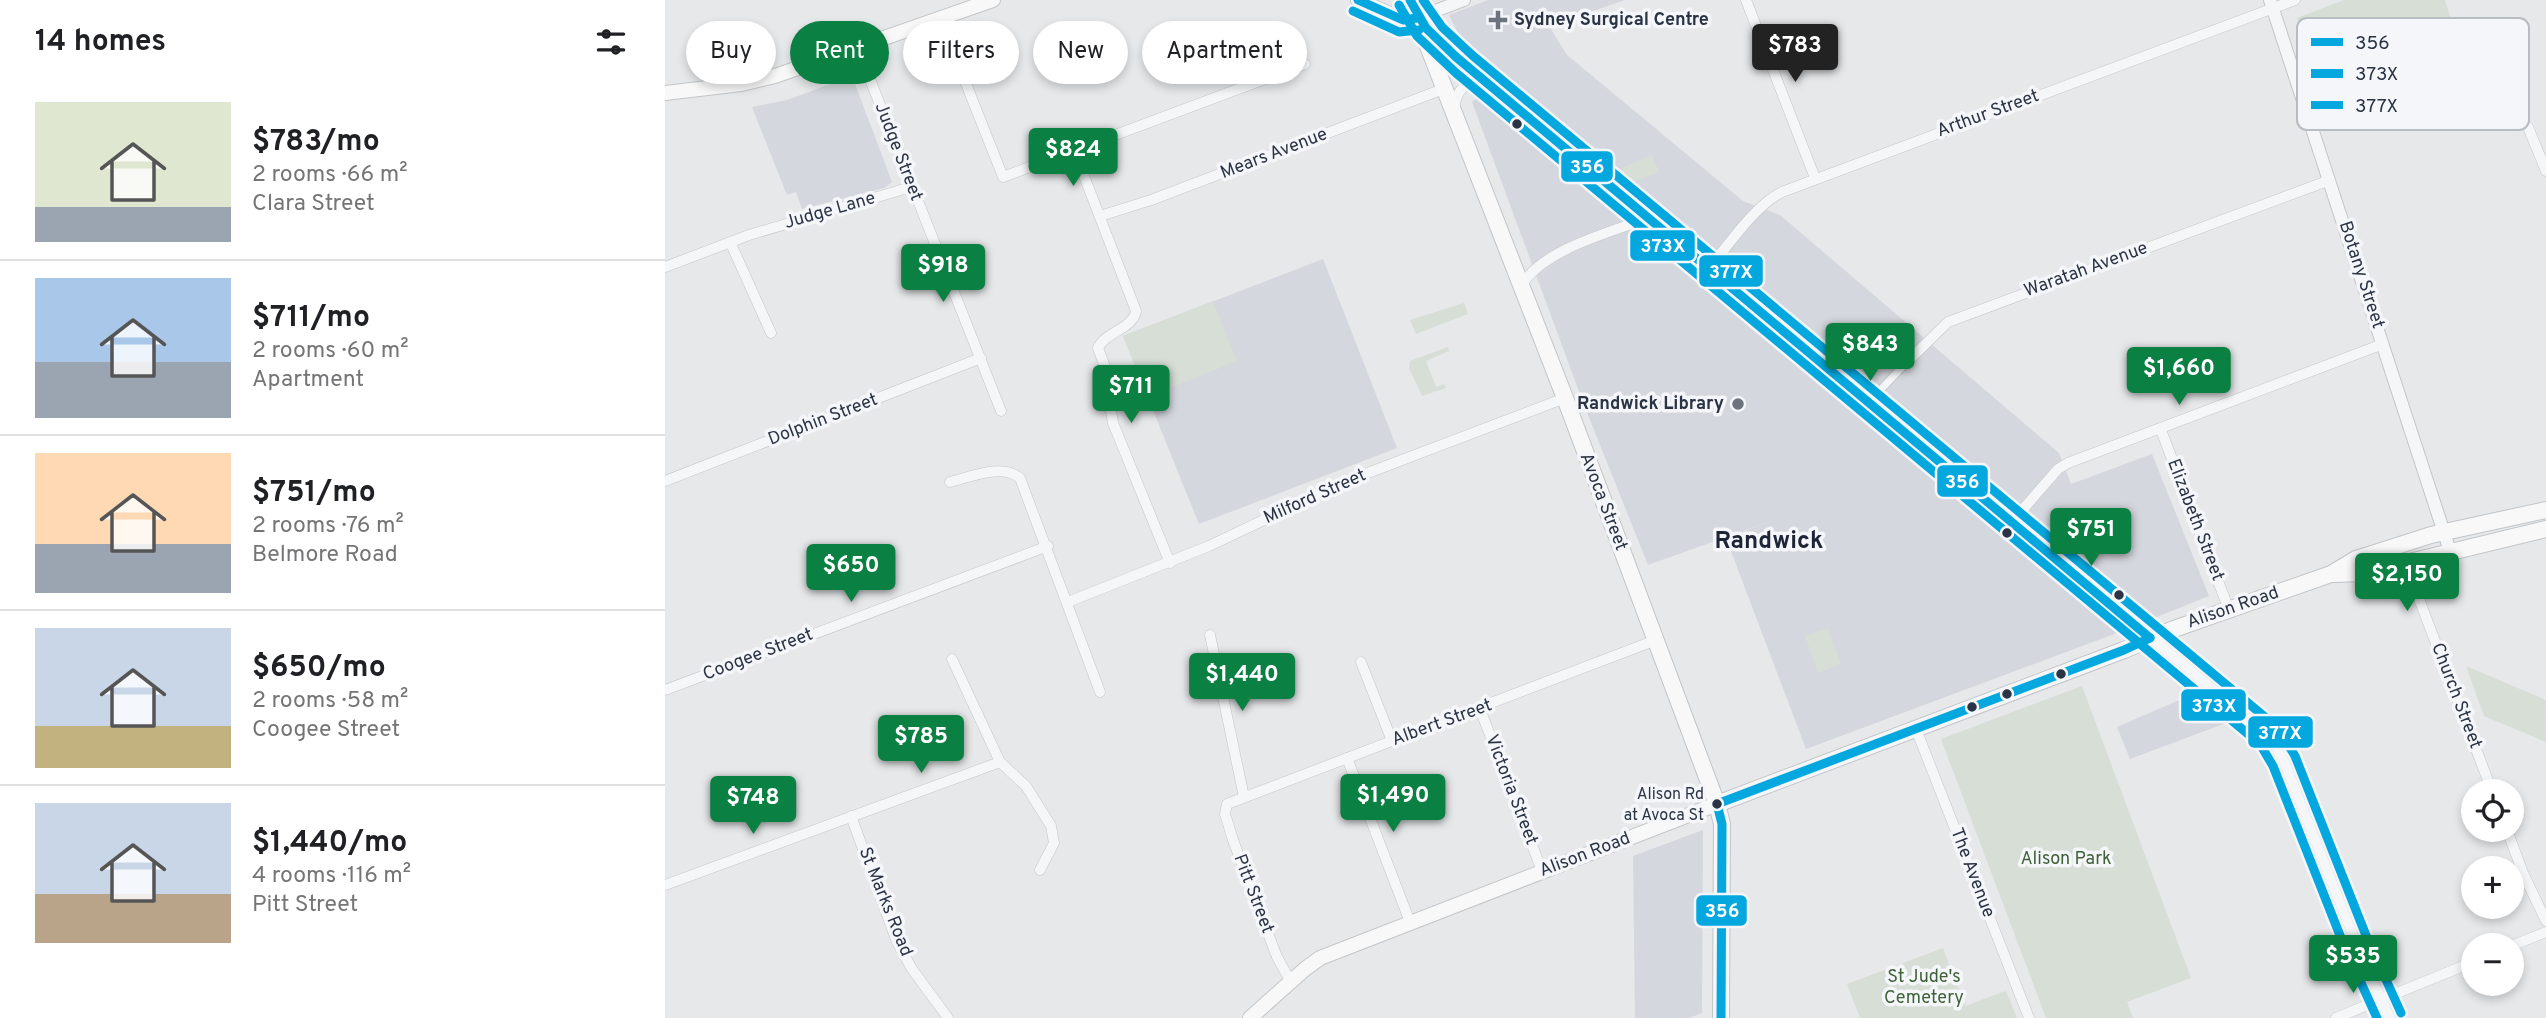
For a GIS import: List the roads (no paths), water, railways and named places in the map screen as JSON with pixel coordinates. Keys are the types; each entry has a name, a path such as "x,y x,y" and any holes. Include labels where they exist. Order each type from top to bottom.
{"main road":[{"path":"889,37 993,0"},
{"path":"1358,0 1403,20 1417,18"},
{"name":"Avoca Street","path":"1410,0 1565,398 1717,804 1722,824 1721,1018"},
{"path":"665,93 741,84 790,71"},
{"name":"Alison Road","path":"1250,1018 1320,958 1410,922 2125,650 2150,638 2331,575 2356,559 2444,532 2546,510"},
{"name":"Alison Road","path":"2331,575 2364,573 2546,529"}],"street":[{"path":"1464,0 1417,18 1439,42 2263,731 2279,750 2390,1018"},
{"path":"1759,0 1747,2 1815,178"},
{"name":"Arthur Street","path":"1709,268 1770,198 1815,178 2272,4 2295,0"},
{"name":"Botany Street","path":"2272,4 2297,80"},
{"path":"940,18 1003,177 1252,84"},
{"path":"1454,109 1457,95 1465,85 1475,81 1488,83"},
{"name":"Judge Street","path":"872,84 1001,411"},
{"name":"Mears Avenue","path":"1100,216 1151,200 1446,88"},
{"path":"2529,129 2546,171"},
{"name":"Botany Street","path":"2314,130 2450,551"},
{"path":"1075,150 1136,314 1133,321 1102,340 1098,348 1114,391 1111,411 1113,423 1170,563"},
{"name":"Waratah Avenue","path":"1869,402 1948,322 2330,180"},
{"name":"Judge Lane","path":"665,267 749,235 911,187"},
{"path":"1521,286 1531,270 1550,257 1648,218"},
{"path":"731,244 771,333"},
{"path":"2012,522 2058,468 2383,344"},
{"name":"Dolphin Street","path":"665,481 981,358"},
{"name":"Milford Street","path":"1067,602 1170,563 1344,482 1565,398"},
{"name":"Elizabeth Street","path":"2161,429 2229,610"},
{"path":"950,482 997,471 1014,473 1024,484 1100,692"},
{"name":"Coogee Street","path":"665,690 1048,547"},
{"name":"Church Street","path":"2405,562 2487,779"},
{"path":"1210,635 1244,797"},
{"name":"Albert Street","path":"1227,804 1656,640"},
{"path":"952,659 1000,762 1025,786 1051,826 1054,844 1040,870"},
{"path":"1361,662 1392,741"},
{"name":"Victoria Street","path":"1480,709 1542,871"},
{"name":"The Avenue","path":"1916,729 2029,1018"},
{"path":"1347,758 1410,922"},
{"path":"665,885 1000,762"},
{"name":"Pitt Street","path":"1227,804 1224,810 1233,840 1277,957 1291,982"},
{"name":"St Marks Road","path":"852,816 897,942 912,969 948,1018"},
{"path":"2511,842 2546,921"},
{"path":"2524,941 2546,932"},
{"path":"2336,1018 2461,967"}],"place":[{"name":"Sydney Surgical Centre","path":"1498,20"},
{"name":"Randwick Library","path":"1738,404"},
{"name":"Alison Rd at Avoca St","path":"1717,804"}],"district":[{"name":"Randwick","path":"1769,542"}],"park label":[{"name":"Alison Park","path":"2066,859"},
{"name":"St Jude's Cemetery","path":"1924,988"}]}
